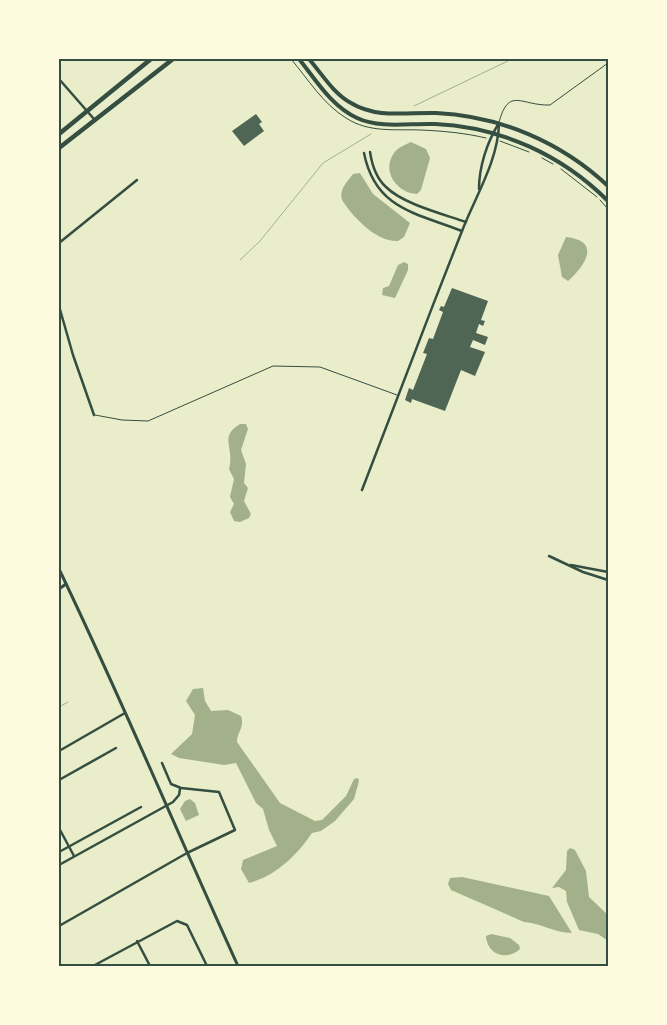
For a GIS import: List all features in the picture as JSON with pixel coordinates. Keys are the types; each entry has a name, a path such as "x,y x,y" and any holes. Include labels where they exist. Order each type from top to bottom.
{"main road":[{"path":"59,134 151,59"},
{"path":"59,148 173,59"},
{"path":"299,59 336,103 364,120 384,124 448,125 493,133 549,156 586,181 608,201"},
{"path":"309,59 341,96 363,109 386,114 457,115 499,123 534,136 556,148 581,163 608,186"}],"street":[{"path":"163,59 167,63"},
{"path":"59,79 95,120"},
{"path":"479,190 479,178 490,139 499,123"},
{"path":"362,490 462,231 485,180 499,135 499,123"},
{"path":"370,152 373,168 386,188 409,201 466,222"},
{"path":"364,153 370,177 376,188 388,199 405,209 462,231"},
{"path":"59,243 137,180"},
{"path":"405,209 409,201"},
{"path":"59,306 73,355 94,415"},
{"path":"549,556 570,564 608,572"},
{"path":"570,564 582,572 608,580"},
{"path":"59,569 168,805 236,966"},
{"path":"59,589 66,584"},
{"path":"59,751 126,713"},
{"path":"59,780 116,748"},
{"path":"59,926 187,853 235,830 219,792 180,788 171,784 162,763"},
{"path":"59,865 168,805 179,795 180,788"},
{"path":"59,852 140,807"},
{"path":"59,828 74,856"},
{"path":"93,966 172,922 183,922 187,925 207,966"},
{"path":"138,941 150,966"}],"lane":[{"path":"499,123 504,105 508,102 550,105 608,63"},
{"path":"94,415 122,420 148,420 273,366 320,367 398,396"}],"path":[{"path":"291,59 329,105 348,119 366,127 384,130 453,132 490,139"},
{"path":"497,140 533,153"},
{"path":"541,158 579,182 608,209"}],"shaded area":[{"path":"411,142 426,149 430,158 421,190 417,194 403,190 393,180 389,167 390,160 396,151"},
{"path":"360,173 373,194 410,223 404,237 398,241 390,240 374,233 352,214 342,200 341,196 346,183 353,174"},
{"path":"566,237 577,239 584,243 587,249 584,262 568,281 562,277 558,255"},
{"path":"404,262 408,264 408,270 395,298 382,295 383,288 389,286 398,265"},
{"path":"240,424 246,424 248,429 241,450 246,464 244,483 248,488 244,501 251,514 249,518 240,522 234,521 230,512 234,504 230,497 234,479 229,469 228,438 233,429"},
{"path":"203,688 205,701 211,711 228,710 241,716 242,723 237,742 280,803 315,821 322,820 346,796 354,779 358,778 359,781 354,799 335,821 321,831 312,833 293,857 277,870 249,883 241,869 243,860 277,846 269,830 263,809 256,803 236,763 224,765 179,758 171,754 192,734 195,715 186,701 193,689"},
{"path":"190,799 195,803 199,815 186,821 180,809 185,801"},
{"path":"570,848 575,850 586,871 589,897 608,915 608,941 598,934 579,930 567,902 566,891 559,887 552,888 566,870 567,851"},
{"path":"462,877 549,896 572,933 524,922 451,890 448,884 450,878"},
{"path":"491,934 510,938 519,945 520,949 509,955 494,952 487,943 486,936"}],"building":[{"path":"256,114 262,122 259,124 264,131 244,146 232,131"},
{"path":"452,288 488,301 481,320 485,321 483,326 479,324 476,333 488,337 485,345 473,340 470,347 485,352 475,376 461,370 445,411 412,399 411,403 405,400 409,388 413,390 427,354 423,353 429,338 433,339 443,312 439,310 441,306 444,307"}],"waterway":[{"path":"414,106 512,59"},
{"path":"240,260 260,241 323,163 371,134"},
{"path":"59,707 68,702"}]}
